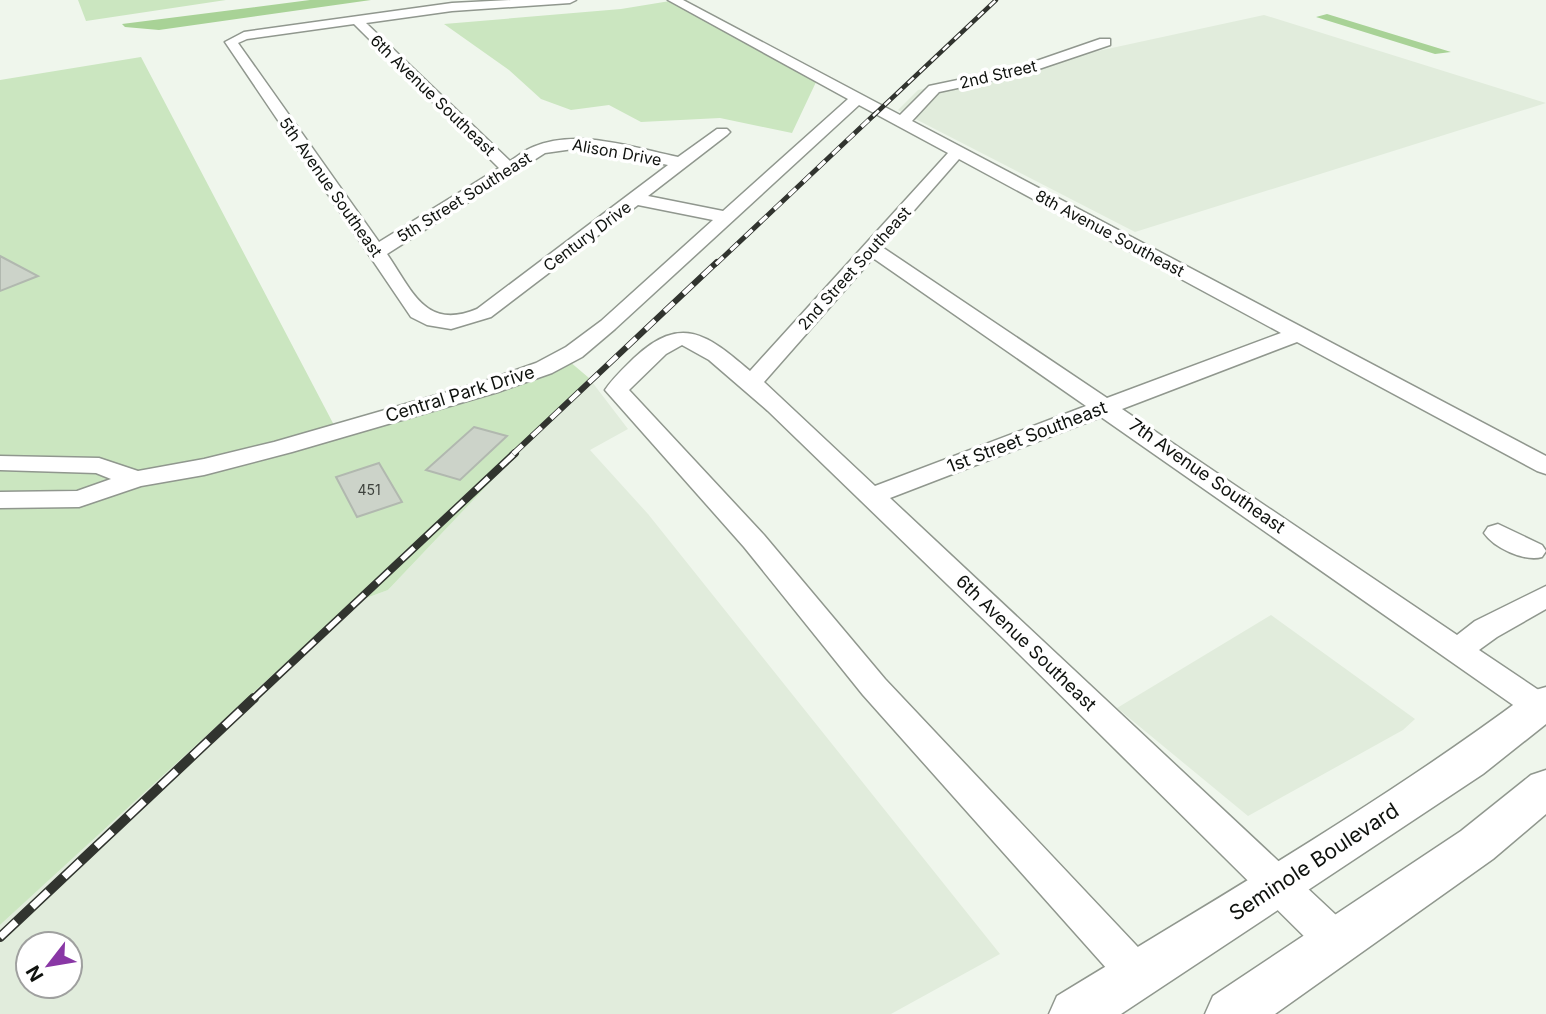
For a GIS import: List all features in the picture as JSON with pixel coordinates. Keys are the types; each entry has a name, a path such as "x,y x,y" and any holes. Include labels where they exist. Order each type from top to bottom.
{"main road":[{"name":"Seminole Boulevard","path":"1075,1014 1468,762 1543,704"},
{"path":"1231,1014 1477,845 1546,789"}],"street":[{"path":"236,39 452,7 570,0"},
{"name":"8th Avenue Southeast","path":"674,0 1546,466"},
{"name":"6th Avenue Southeast","path":"356,20 509,169"},
{"name":"5th Avenue Southeast","path":"236,39 231,42 418,313 428,320 444,324"},
{"name":"2nd Street","path":"902,122 934,89 1022,70 1105,42"},
{"name":"Central Park Drive","path":"0,500 79,499 136,480 204,467 283,447 491,387 544,368 574,352 608,325 858,98"},
{"name":"Century Drive","path":"444,324 468,321 484,313 722,132"},
{"name":"Alison Drive","path":"553,145 576,143 682,163"},
{"name":"5th Street Southeast","path":"376,252 539,150 553,145"},
{"name":"2nd Street Southeast","path":"750,384 957,152"},
{"path":"636,199 726,217"},
{"name":"7th Avenue Southeast","path":"872,248 1458,650 1543,704"},
{"name":"1st Street Southeast","path":"872,496 1300,333"},
{"name":"6th Avenue Southeast","path":"1138,975 874,687 754,541 616,390 655,352 675,338 687,339 709,349 750,384 872,496 1337,942"},
{"path":"0,463 99,466 136,480"},
{"path":"1498,533 1532,551"},
{"path":"1458,650 1486,629 1546,596"}],"shaded area":[{"path":"78,0 226,0 86,21"},
{"path":"310,0 371,0 159,30 125,27 122,24"},
{"path":"670,1 817,80 792,133 720,118 641,122 609,105 571,110 541,99 509,70 444,24 621,9"},
{"path":"1327,14 1451,52 1435,54 1316,17"},
{"path":"1264,15 1546,103 1135,232 898,110 918,90"},
{"path":"141,57 335,427 205,462 141,472 106,460 0,456 0,80"},
{"path":"569,361 589,378 388,590 350,604 0,925 0,507 140,485 341,438"},
{"path":"589,378 628,429 590,450 648,514 1000,954 891,1014 0,1014 0,925 350,604 388,590"},
{"path":"0,470 90,472 114,481 81,492 0,493"},
{"path":"1271,615 1415,719 1403,730 1248,816 1117,708"}],"building":[{"path":"0,256 38,276 0,291"},
{"path":"474,427 507,436 460,480 426,470"},
{"path":"379,463 402,502 357,517 336,477"}],"railway":[{"path":"873,116 996,0"},
{"path":"716,264 875,114"},
{"path":"513,454 717,262"},
{"path":"253,699 515,453"},
{"path":"0,937 254,698"}]}
